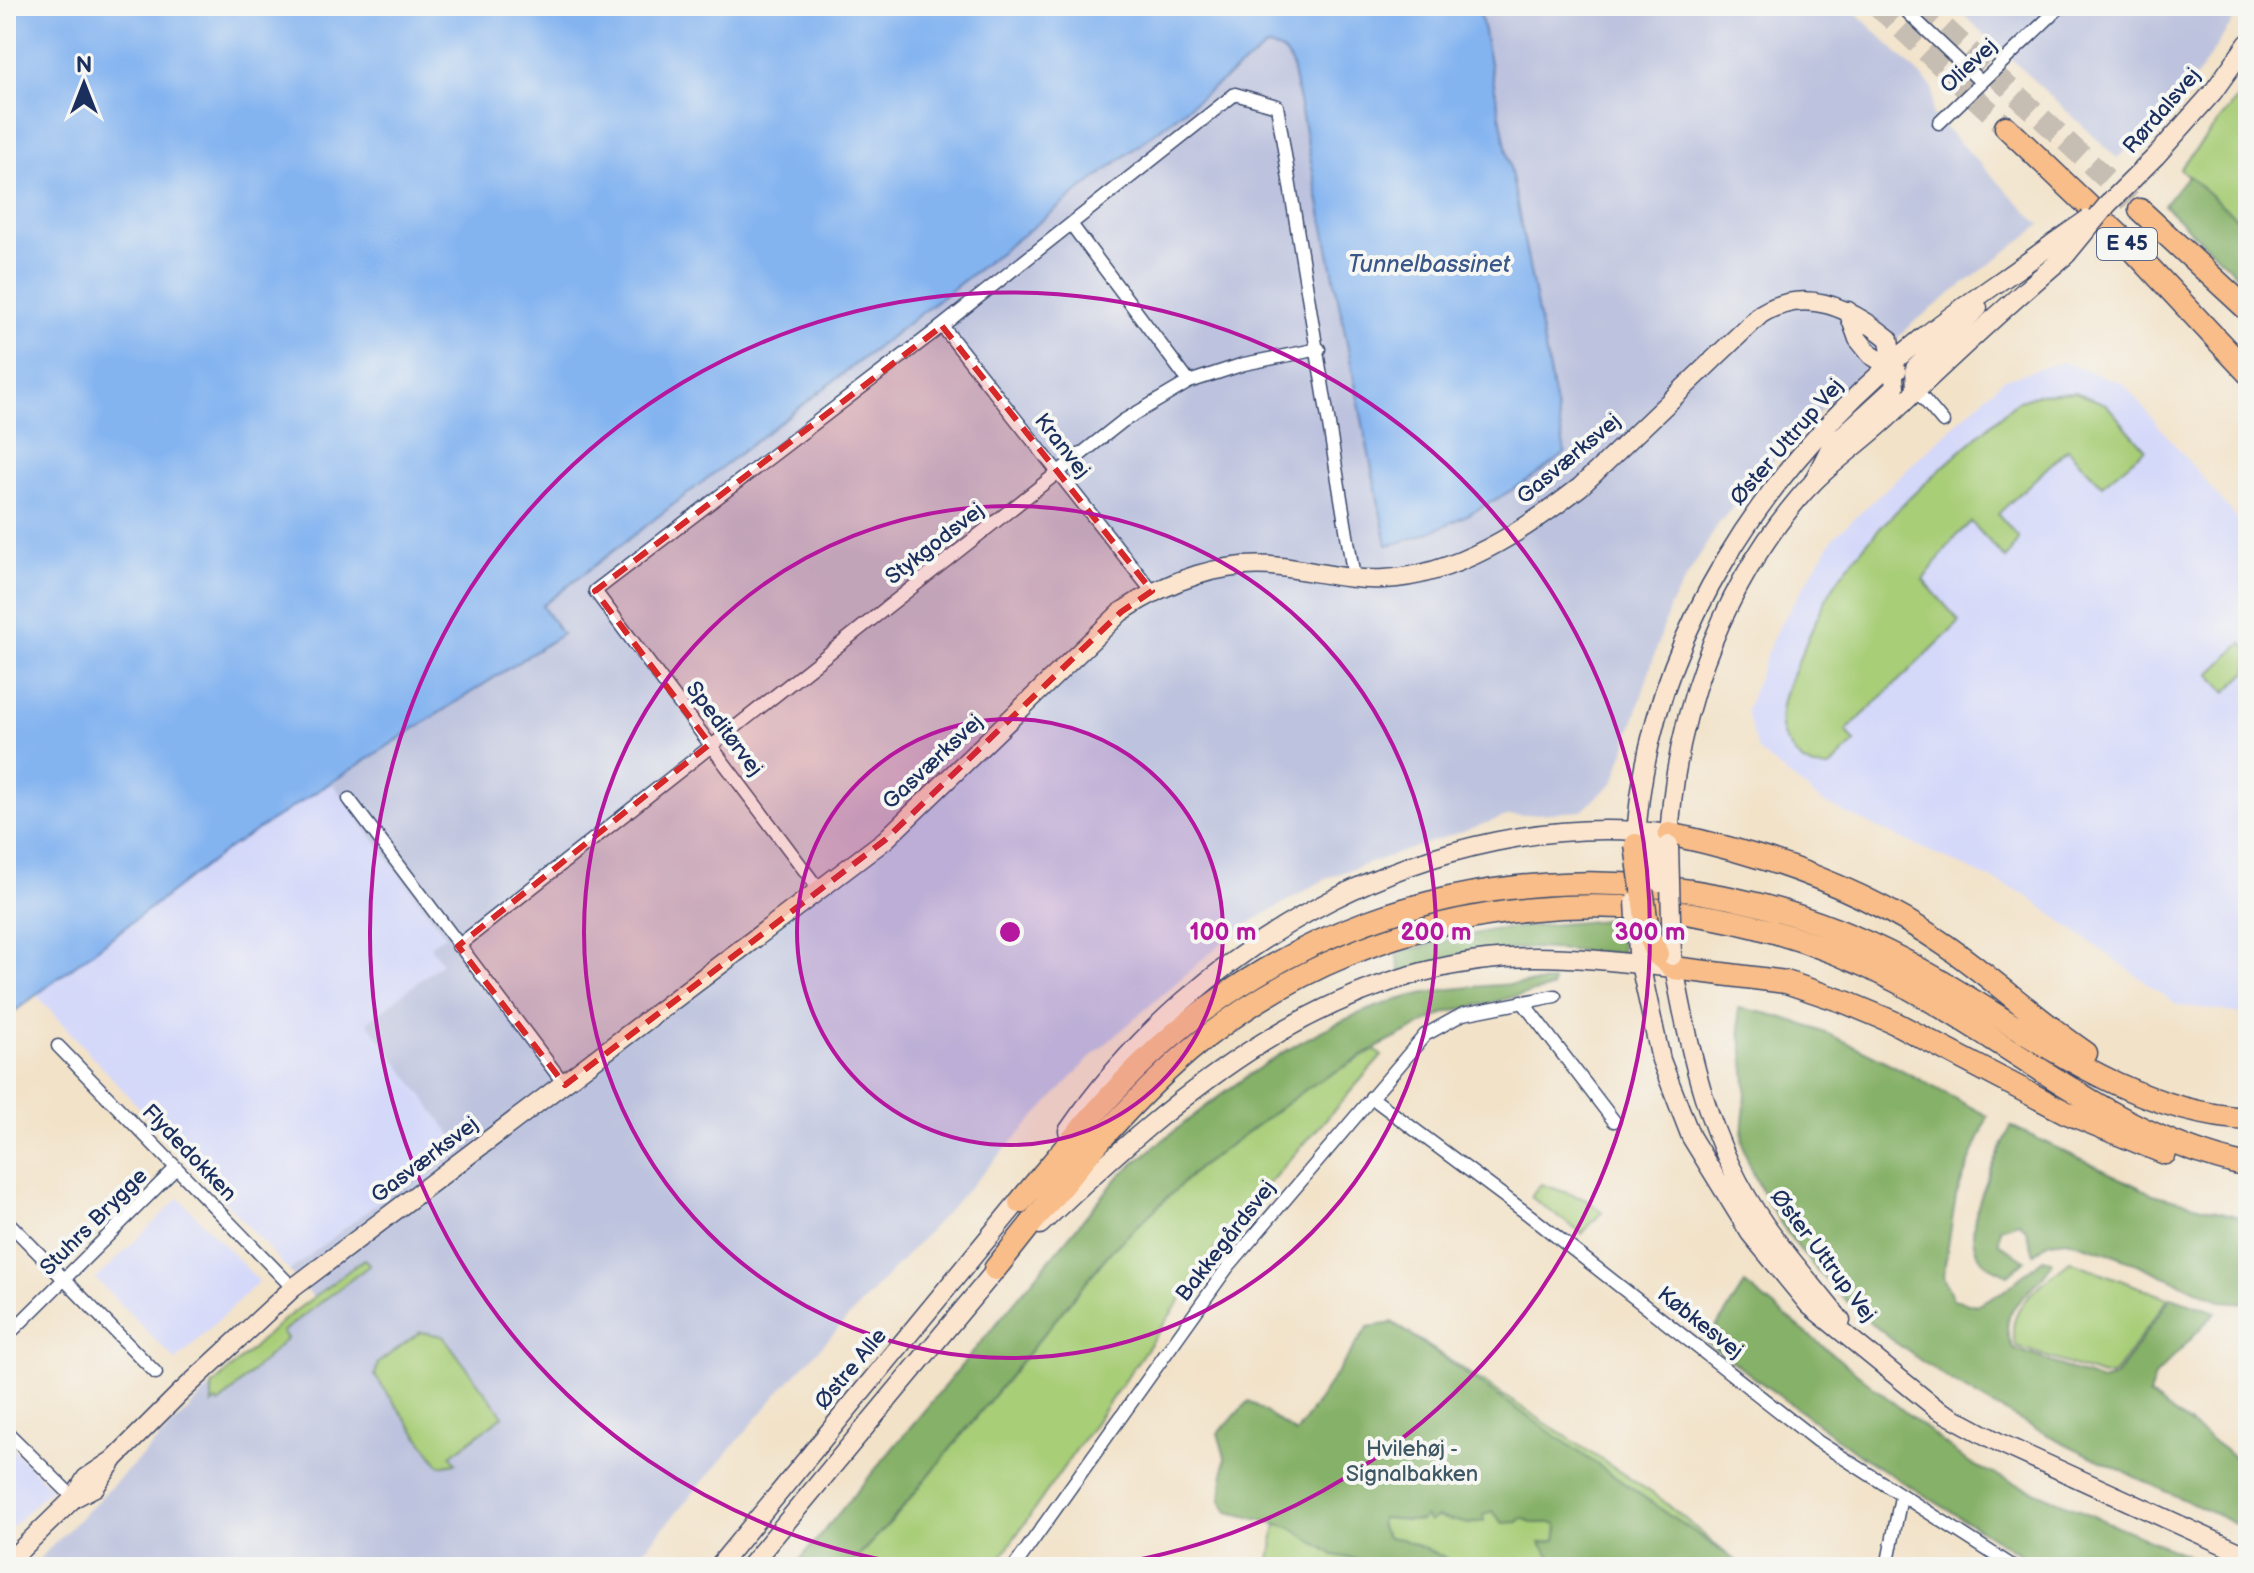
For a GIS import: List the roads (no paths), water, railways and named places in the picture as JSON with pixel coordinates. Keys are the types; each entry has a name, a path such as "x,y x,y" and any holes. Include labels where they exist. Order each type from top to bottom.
{"highway":[{"name":"E 45","path":"2006,127 2119,235 2246,371"},
{"name":"E 45","path":"2140,210 2248,310"},
{"path":"1636,839 1648,932 1659,958 1786,982 1845,1002 1893,1022 2065,1112 2133,1141 2188,1160 2248,1173"},
{"path":"1669,840 1798,871 1873,902 1945,945 2065,1039 2111,1068 2199,1101 2248,1109"},
{"path":"1020,1202 1125,1079 1202,1011 1245,982 1334,934 1380,916 1482,890 1561,882 1660,885 1746,900 1788,911 1856,937 1908,963 2099,1077 2188,1111 2248,1119"},
{"path":"995,1269 1127,1111 1189,1051 1227,1022 1266,996 1351,953 1441,924 1534,907 1581,905 1676,910 1753,925 1813,944 1899,983 2114,1114 2206,1155 2248,1166"}],"street":[{"path":"1901,6 1981,82"},
{"name":"Olievej","path":"1939,123 2061,6"},
{"name":"Rørdalsvej","path":"2061,248 2156,156 2213,92 2248,43"},
{"path":"942,326 1235,94 1277,106 1354,578"},
{"path":"1071,224 1189,382"},
{"name":"Øster Uttrup Vej","path":"1636,839 1658,715 1683,641 1737,538 1792,467 1921,340 1988,292 2061,248"},
{"name":"Øster Uttrup Vej","path":"2061,248 1916,390 1812,484 1751,563 1710,652 1682,740 1669,840 1659,958 1657,1047 1675,1100 1720,1189 1750,1233 1809,1305 1937,1409 1987,1436 2248,1556"},
{"path":"1916,390 1915,368 1974,313 1988,292"},
{"name":"Gasværksvej","path":"6,1564 74,1498 86,1478 115,1458 230,1343 293,1288 885,840 1121,612 1152,591 1187,576 1256,565 1354,578 1386,579 1420,572 1475,554 1536,520 1580,487 1761,314 1776,305 1810,300 1848,311 1889,339 1892,366"},
{"name":"Kranvej","path":"942,326 1152,591"},
{"name":"Speditørvej","path":"820,891 595,591 942,326"},
{"name":"Stykgodsvej","path":"710,744 1123,421 1189,382 1244,364 1319,349"},
{"path":"1892,366 1943,422"},
{"path":"1812,484 1831,446 1895,387 1892,366"},
{"path":"458,946 710,744"},
{"path":"349,799 565,1085"},
{"name":"Østre Alle","path":"718,1567 1020,1202 1088,1102 1158,1025 1189,998 1304,913 1410,867 1464,850 1568,832 1669,840"},
{"path":"749,1567 995,1269 1109,1157 1189,1091 1296,1023 1391,983 1455,966 1534,957 1659,958"},
{"name":"Øster Uttrup Vej","path":"1659,958 1721,1146 1763,1223 1860,1345"},
{"name":"Bakkegårdsvej","path":"1014,1567 1227,1268 1425,1035 1439,1024 1463,1014 1555,996"},
{"path":"1522,1001 1614,1121"},
{"name":"Flydedokken","path":"58,1046 293,1288"},
{"name":"Købkesvej","path":"1371,1097 1524,1211 1817,1441 2014,1567"},
{"name":"Stuhrs Brygge","path":"6,1337 176,1168"},
{"path":"6,1220 156,1373"},
{"path":"6,1431 74,1498"},
{"path":"1887,1567 1901,1497"}],"water":[{"name":"Tunnelbassinet","path":"6,6 1479,6 1565,453 1528,480 1454,521 1387,545 1292,66 1283,52 1266,47 542,606 562,634 229,848 6,1018"}],"tunnel":[{"path":"1878,6 2006,127"},
{"path":"1921,6 2140,210"}],"park label":[{"name":"Hvilehøj - Signalbakken","path":"1412,1462"}]}
